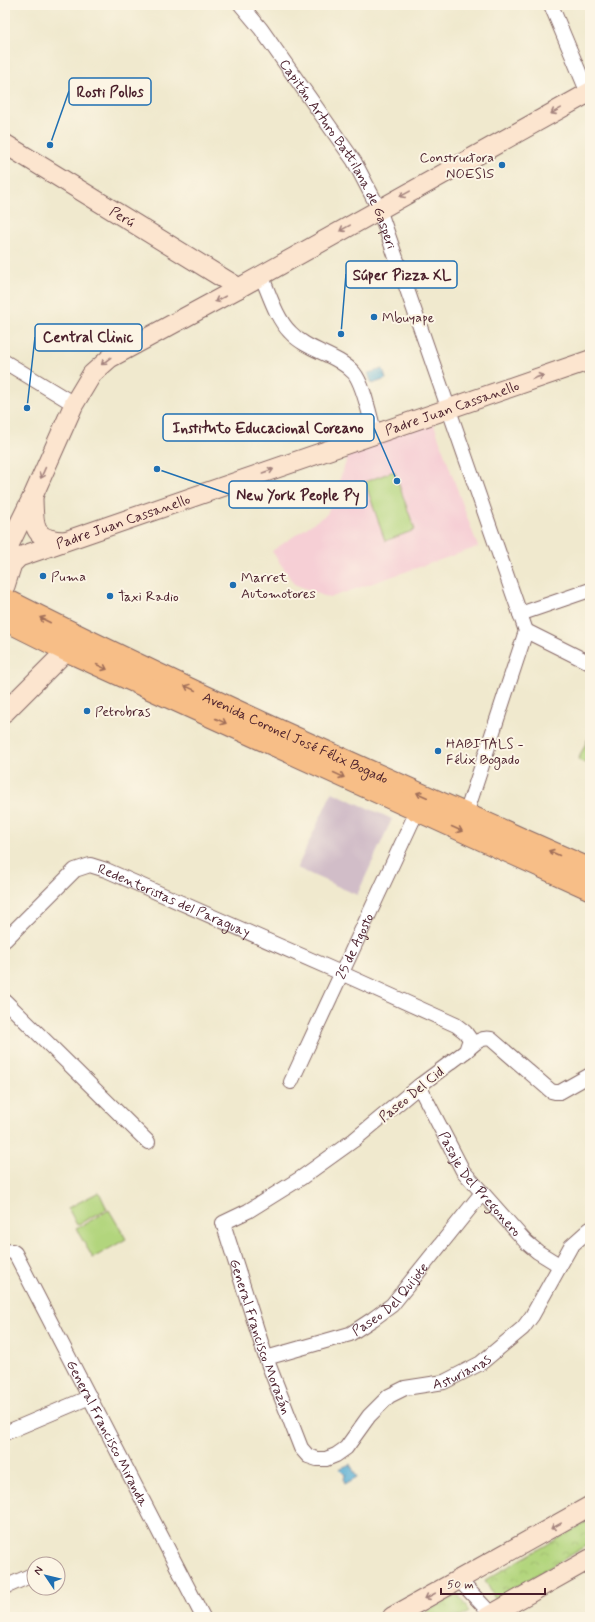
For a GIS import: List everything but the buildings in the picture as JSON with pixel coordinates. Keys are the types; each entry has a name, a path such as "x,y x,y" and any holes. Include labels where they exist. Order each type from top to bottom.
{"main road":[{"name":"Avenida Coronel José Félix Bogado","path":"5,599 73,644 417,810 590,889"},
{"name":"Avenida Coronel José Félix Bogado","path":"5,620 73,644 590,869"}],"street":[{"name":"Capitán Arturo Battilana de Gasperi","path":"241,5 265,36 354,161 379,209 526,631"},
{"path":"5,586 12,564 12,555 33,496 74,404 92,374 110,358 590,94 551,5"},
{"name":"Perú","path":"5,144 239,288"},
{"path":"261,275 282,322 290,333 344,364 355,374 361,386 374,434"},
{"name":"Padre Juan Cassanello","path":"12,555 64,541 590,360"},
{"path":"5,362 74,404"},
{"path":"33,496 35,529 41,536 47,539 64,541"},
{"path":"520,614 590,590"},
{"path":"466,814 526,631 590,663"},
{"path":"5,712 73,644"},
{"name":"25 de Agosto","path":"291,1082 417,810"},
{"name":"Redentoristas del Paraguay","path":"5,940 75,870 90,865 106,870 341,973"},
{"path":"341,973 456,1025 465,1032 470,1039 466,1051"},
{"path":"5,1001 148,1142"},
{"name":"Paseo Del Cid","path":"223,1223 248,1211 301,1178 354,1140 419,1086 481,1039 487,1038 491,1040 555,1092 560,1092 590,1075"},
{"name":"Pasaje Del Pregonero","path":"419,1086 463,1170 526,1242 538,1252 559,1265"},
{"name":"Paseo Del Quijote","path":"266,1358 350,1334 392,1305 482,1193"},
{"name":"General Francisco Morazán","path":"223,1223 266,1358 301,1448"},
{"name":"Asturianas","path":"301,1448 308,1456 317,1459 326,1459 336,1455 346,1448 382,1400 405,1388 444,1382 481,1363 523,1328 532,1316 557,1273 559,1265 571,1246 590,1229"},
{"name":"General Francisco Miranda","path":"9,1251 16,1253 203,1617"},
{"path":"5,1433 90,1397"},
{"path":"392,1617 590,1506"},
{"path":"460,1580 491,1616 590,1559"},
{"path":"5,1587 26,1578"}],"shaded area":[{"path":"432,419 478,547 329,598 294,584 272,551 327,514 351,448"},
{"path":"332,792 392,819 357,895 297,868"}],"green space":[{"path":"394,471 415,530 385,541 365,482"},
{"path":"590,734 590,765 578,760"},
{"path":"99,1192 107,1209 77,1225 68,1208"},
{"path":"109,1210 126,1239 93,1258 76,1229"},
{"path":"590,1520 590,1544 495,1599 485,1580"},
{"path":"458,1594 469,1612 461,1617 417,1617"}],"water":[{"path":"383,369 386,379 372,384 368,373"},
{"path":"350,1464 357,1477 345,1484 345,1475 339,1469"}],"place":[{"name":"Rosti Pollos","path":"50,145"},
{"name":"Constructora NOESIS","path":"502,165"},
{"name":"Mbuyape","path":"374,317"},
{"name":"Súper Pizza XL","path":"341,334"},
{"name":"Central Clinic","path":"27,408"},
{"name":"New York People Py","path":"157,469"},
{"name":"Instituto Educacional Coreano","path":"397,481"},
{"name":"Puma","path":"43,576"},
{"name":"Marret Automotores","path":"233,585"},
{"name":"Taxi Radio","path":"110,596"},
{"name":"Petrobras","path":"87,711"},
{"name":"HABITALS - Félix Bogado","path":"438,751"}]}
